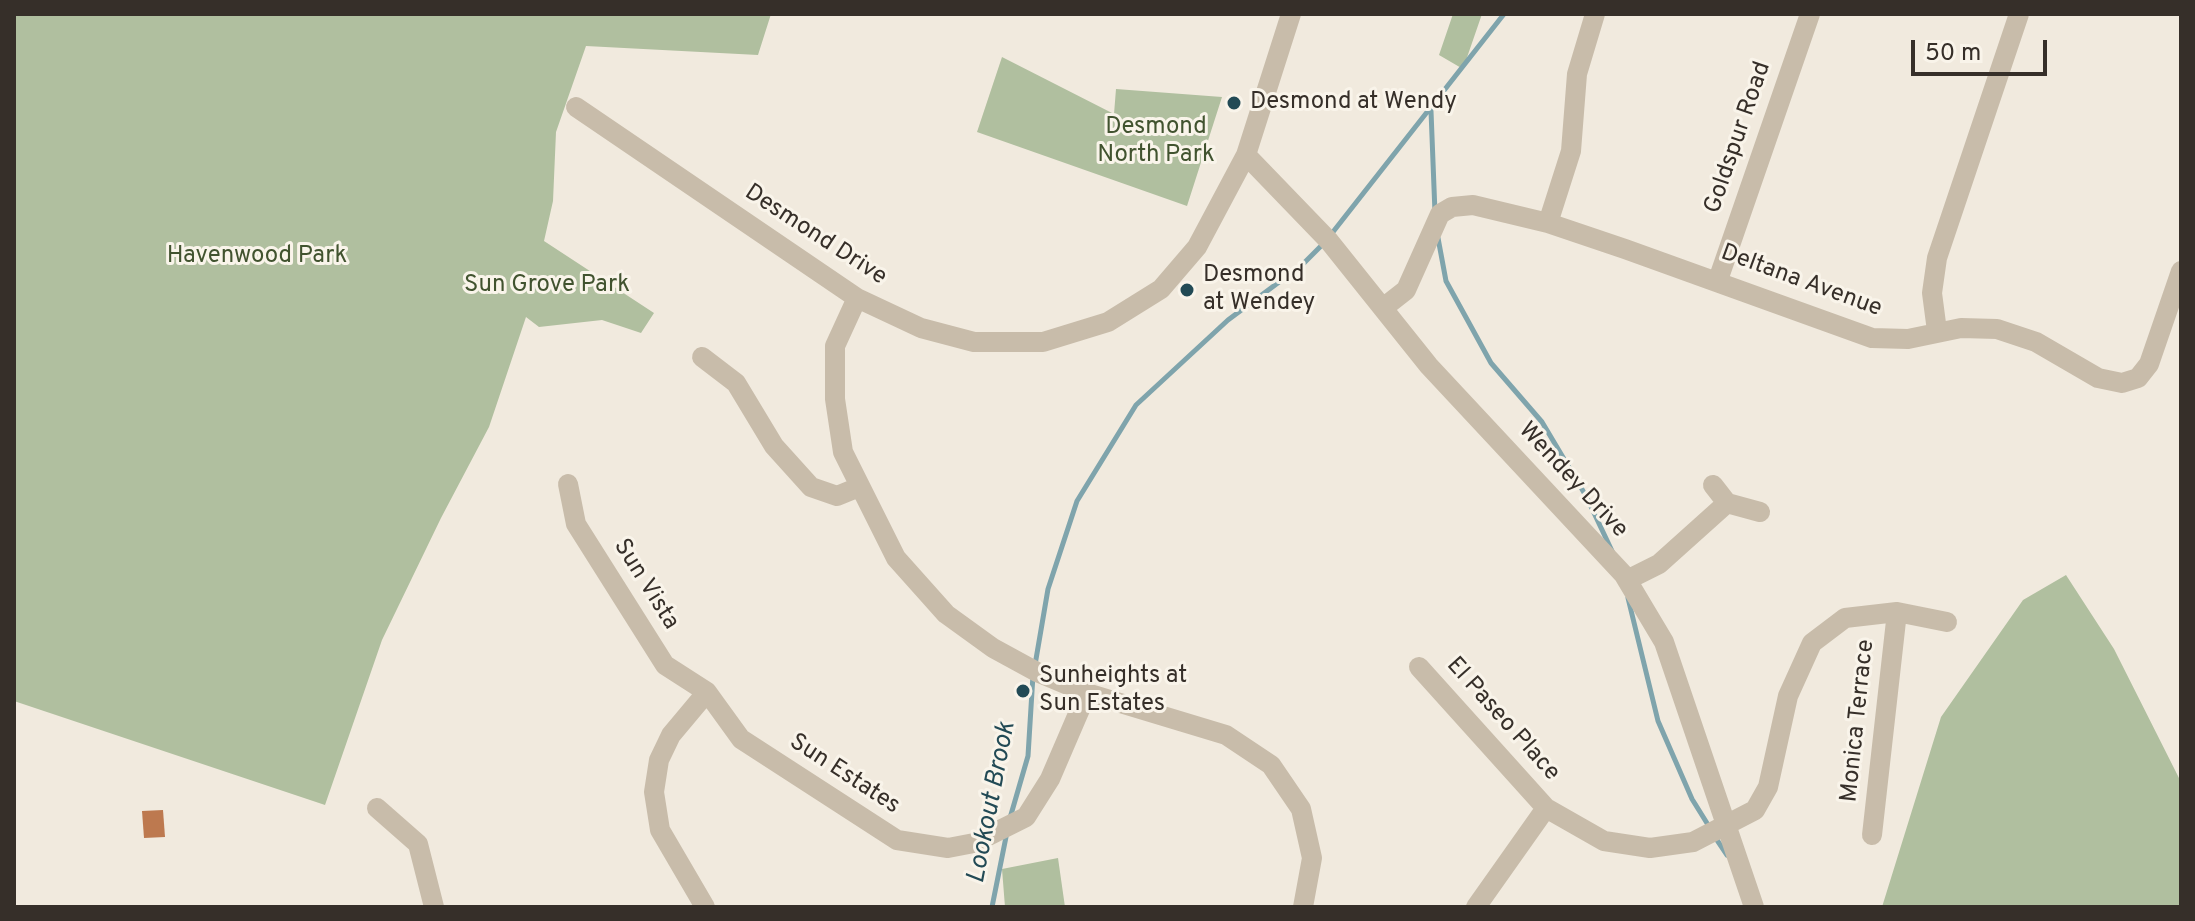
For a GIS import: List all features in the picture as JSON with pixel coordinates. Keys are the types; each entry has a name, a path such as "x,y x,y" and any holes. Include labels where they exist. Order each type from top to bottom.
{"street":[{"name":"Desmond Drive","path":"576,107 857,298 921,328 974,342 1043,342 1108,322 1161,289 1197,247 1246,155 1291,14"},
{"path":"1548,223 1571,151 1577,74 1595,14"},
{"name":"Goldspur Road","path":"1718,280 1810,14"},
{"path":"1937,331 1932,293 1937,258 2019,14"},
{"name":"Wendey Drive","path":"1246,155 1303,211 1429,366 1627,580 1664,642 1754,907"},
{"name":"Deltana Avenue","path":"1383,308 1406,290 1440,214 1452,207 1473,205 1548,223 1718,280 1872,338 1908,339 1937,331 1979,328 2020,335 2111,383 2131,382 2149,364 2181,271"},
{"path":"857,298 835,346 835,399 843,452 896,558 946,614 993,648 1037,672 1087,693 1226,735 1271,765 1301,809 1312,858 1303,907"},
{"path":"702,357 736,383 774,446 811,487 837,496 859,487"},
{"name":"Sun Vista","path":"568,484 576,524 665,665 707,692"},
{"path":"1713,485 1727,503 1760,512"},
{"path":"1627,580 1659,564 1727,503"},
{"name":"Monica Terrace","path":"1872,835 1897,612"},
{"name":"Monica Terrace","path":"1727,827 1755,810 1768,787 1788,696 1812,643 1845,618 1897,612 1947,622"},
{"name":"El Paseo Place","path":"1419,667 1546,808 1604,841 1650,848 1693,842 1727,827"},
{"path":"705,907 660,830 654,792 659,760 671,735 707,692"},
{"name":"Sun Estates","path":"707,692 741,739 857,817 897,840 948,848 974,843 1026,817 1050,779 1087,693"},
{"path":"377,808 418,844 434,907"},
{"name":"El Paseo Place","path":"1476,907 1546,808"}],"green space":[{"name":"Havenwood Park","path":"14,14 771,14 758,55 586,46 556,132 553,201 544,241 654,313 641,333 602,320 539,327 526,317 489,427 382,640 325,805 14,701"},
{"path":"1453,14 1482,14 1463,69 1439,55"},
{"name":"Desmond North Park","path":"1002,57 1114,114 1116,89 1222,97 1187,206 977,132"},
{"path":"2066,575 2114,649 2181,782 2181,907 1882,907 1941,717 2023,600"},
{"path":"1058,858 1065,907 1005,907 1002,869"}],"building":[{"path":"163,810 165,837 144,838 142,811"}],"waterway":[{"name":"Lookout Brook","path":"1329,237 1504,14"},
{"path":"1431,111 1435,213"},
{"path":"1438,238 1446,281 1491,363 1542,422 1586,496 1612,551"},
{"name":"Lookout Brook","path":"1035,665 1048,589 1077,501 1136,405 1228,320 1302,265 1323,244"},
{"path":"1628,598 1658,721 1692,799 1710,828"},
{"name":"Lookout Brook","path":"1010,818 1028,756 1033,675"},
{"name":"Lookout Brook","path":"992,907 1007,832"},
{"path":"1715,837 1727,855"}],"place":[{"name":"Desmond at Wendy","path":"1234,103"},
{"name":"Desmond at Wendey","path":"1187,290"},
{"name":"Sunheights at Sun Estates","path":"1023,691"}],"park label":[{"name":"Sun Grove Park","path":"547,286"}]}
